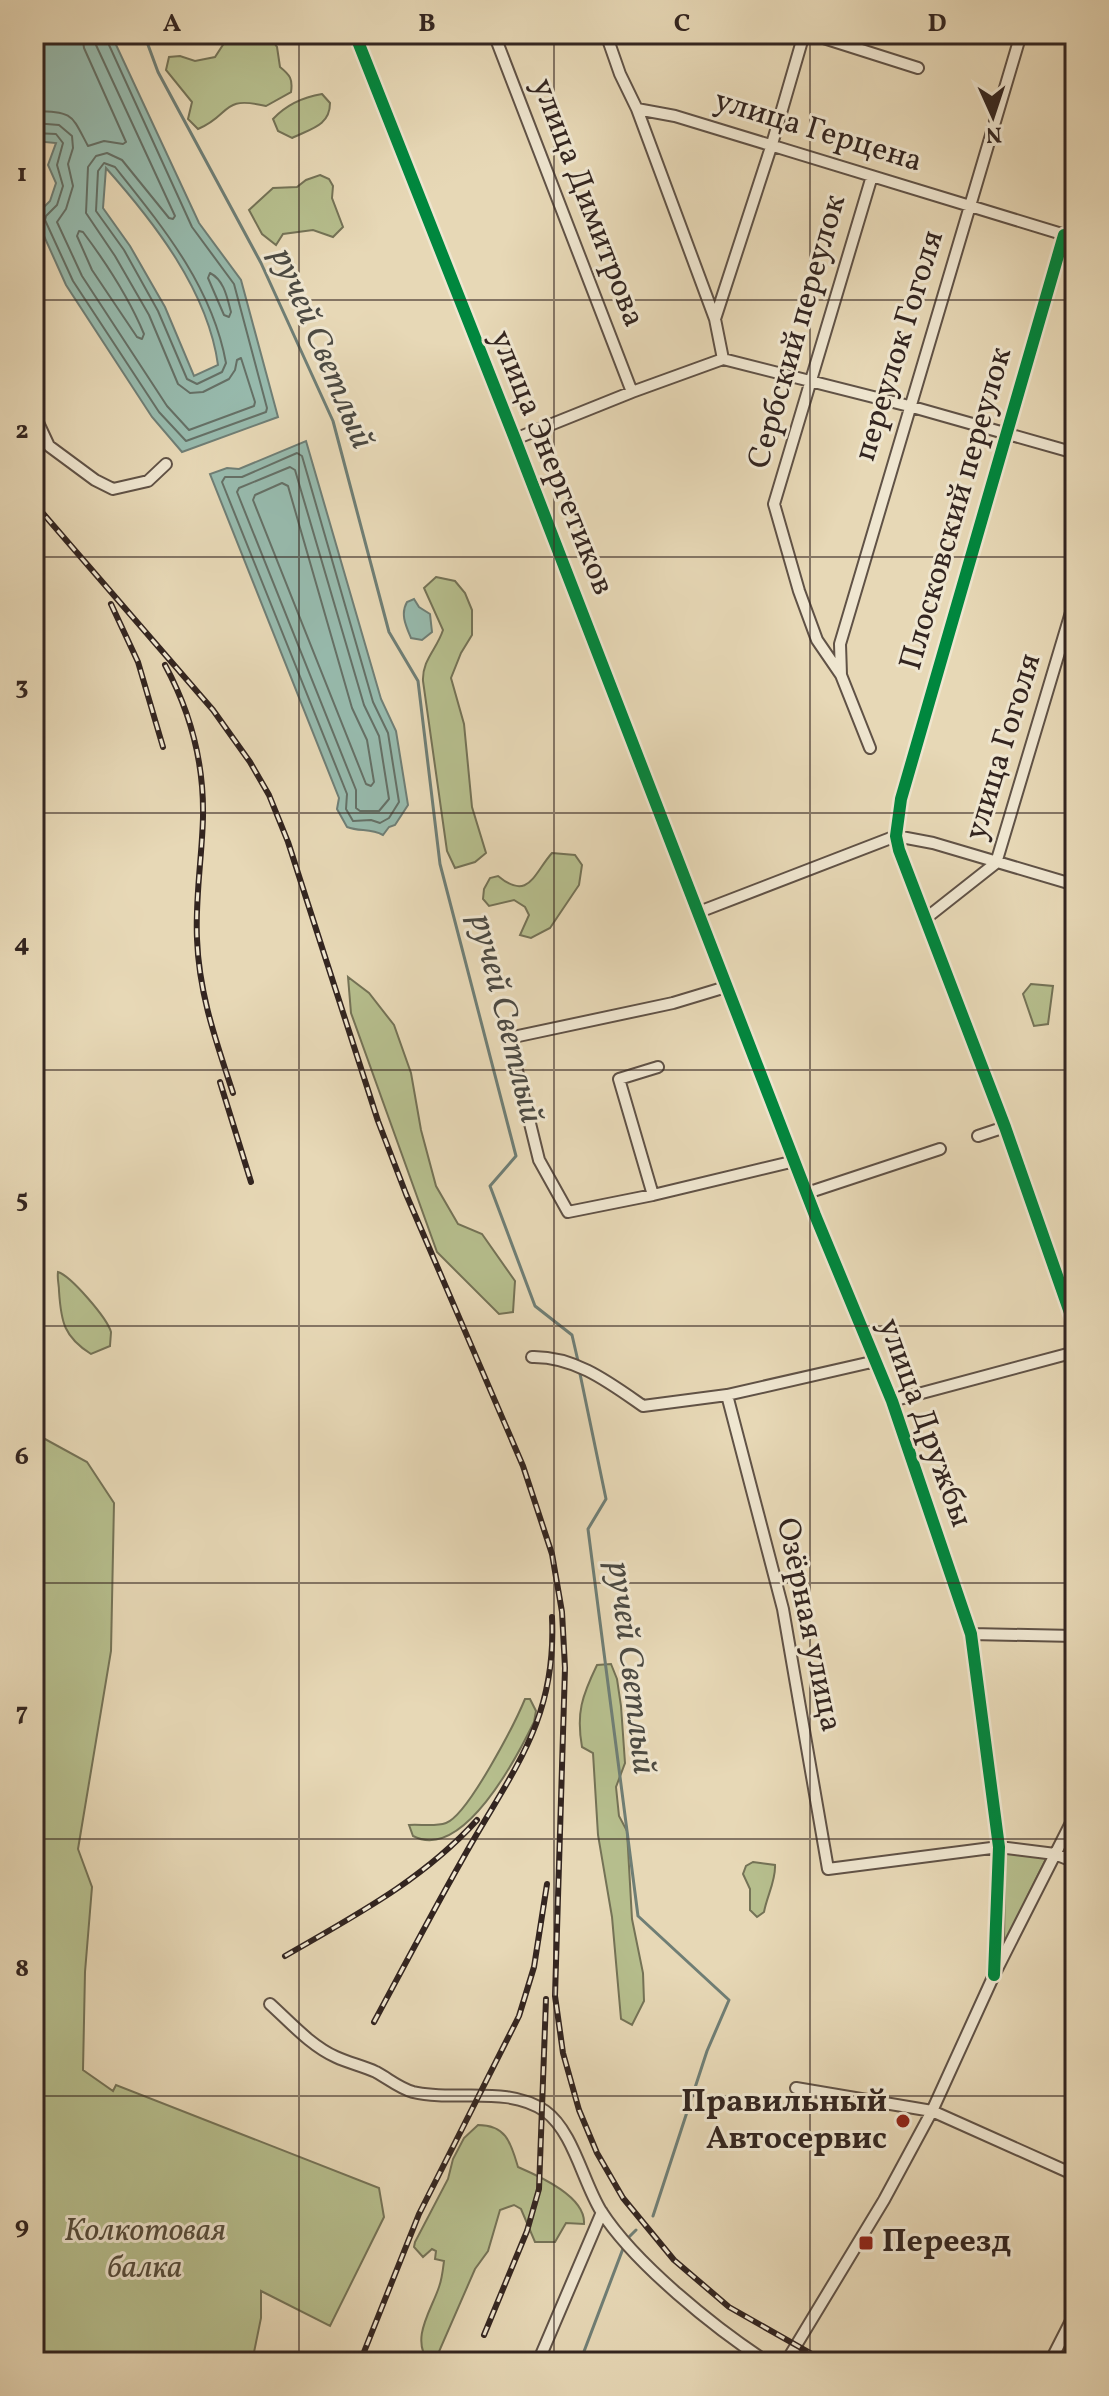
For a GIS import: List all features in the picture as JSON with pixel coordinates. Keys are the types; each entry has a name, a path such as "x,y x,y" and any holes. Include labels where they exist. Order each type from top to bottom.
{"street":[{"name":"улица Энергетиков","path":"355,34 699,912"},
{"name":"улица Димитрова","path":"494,34 632,392"},
{"path":"606,34 715,319 723,359"},
{"path":"715,319 804,34"},
{"path":"811,34 918,68"},
{"name":"переулок Гоголя","path":"841,675 840,644 1021,34"},
{"name":"улица Герцена","path":"637,109 675,116 772,144 1070,236"},
{"name":"Сербский переулок","path":"841,675 817,640 774,504 872,176"},
{"name":"Плосковский переулок","path":"896,836 901,799 1006,434 1070,236"},
{"path":"515,439 723,359 909,406 1075,453"},
{"path":"34,414 49,446 95,480 113,489 148,481 166,464"},
{"name":"улица Гоголя","path":"996,863 1075,599"},
{"path":"841,675 870,748"},
{"path":"896,836 1005,1127 1075,1327"},
{"path":"699,912 896,836 923,840 1075,885"},
{"path":"925,919 996,863"},
{"name":"улица Дружбы","path":"699,912 807,1193 892,1401 971,1634 999,1847 994,1975"},
{"path":"726,987 673,1003 509,1038 539,1160 568,1212 795,1161"},
{"path":"653,1195 619,1079 658,1067"},
{"path":"978,1136 1005,1127"},
{"path":"807,1193 940,1149"},
{"path":"892,1401 1075,1352"},
{"path":"532,1357 549,1357 572,1363 643,1406 727,1395 876,1361"},
{"name":"Озёрная улица","path":"727,1395 783,1609 828,1869 999,1847"},
{"path":"971,1634 1075,1636"},
{"path":"786,2362 884,2200 932,2111 994,1975 1075,1815"},
{"path":"999,1847 1055,1854 1075,1862"},
{"path":"270,2004 318,2046 394,2084 431,2094 506,2099 543,2110 562,2131 602,2212 635,2251 709,2320 767,2362"},
{"path":"796,2088 932,2111 1075,2175"},
{"path":"538,2362 602,2212"},
{"path":"1050,2362 1075,2313"}],"green space":[{"path":"230,34 268,34 277,47 280,67 290,78 291,92 266,106 251,103 233,105 198,129 188,119 192,102 166,70 169,57 180,56 195,61 215,57"},
{"path":"322,94 330,103 323,122 292,138 278,131 273,119 278,114 296,102"},
{"path":"320,175 329,179 333,186 332,198 343,227 333,237 313,230 283,234 276,245 262,234 249,210 273,188 297,187"},
{"path":"436,577 455,581 465,593 472,610 472,635 451,678 464,724 472,807 486,853 475,862 455,868 447,851 423,681 427,661 443,630 424,588"},
{"path":"552,853 575,855 582,865 579,885 550,928 531,938 520,935 529,915 525,907 514,900 489,906 483,899 484,889 490,878 498,876 517,886 530,882"},
{"path":"348,977 369,993 394,1025 411,1073 421,1130 436,1186 458,1224 482,1234 515,1281 513,1312 499,1314 437,1252 351,1013"},
{"path":"1031,984 1053,986 1048,1024 1034,1026 1023,994"},
{"path":"58,1272 79,1289 103,1317 111,1332 110,1346 91,1354 70,1335 61,1312"},
{"name":"Колкотовая балка","path":"34,1433 87,1462 114,1503 111,1651 78,1849 92,1887 85,1972 83,2070 113,2091 116,2085 379,2188 384,2217 330,2326 261,2291 261,2318 252,2362 34,2362"},
{"path":"611,1664 621,1706 625,1763 616,1787 619,1816 627,1831 632,1919 643,1973 644,2001 632,2025 621,2019 612,1917 598,1835 593,1753 582,1747 580,1735 582,1705 592,1676 597,1665"},
{"path":"525,1699 530,1699 536,1711 534,1722 486,1802 469,1821 451,1834 432,1840 413,1836 409,1825 446,1823 466,1804 490,1767"},
{"path":"1005,1852 1047,1857 1004,1944"},
{"path":"753,1862 775,1865 764,1912 757,1917 750,1910 750,1889 743,1874 746,1866"},
{"path":"478,2125 502,2132 518,2167 550,2182 570,2197 583,2214 584,2224 566,2223 555,2242 535,2242 521,2209 514,2205 500,2210 488,2251 475,2269 438,2354 429,2362 421,2344 422,2334 440,2284 444,2261 435,2259 436,2251 432,2249 423,2257 414,2247 415,2242 448,2179 453,2159 464,2138"}],"water":[{"path":"34,34 111,34 199,223 241,280 278,417 182,452 152,417 66,285 35,216 50,201 56,183 48,165 56,143 35,141","holes":["106,168 160,235 191,284 203,311 218,365 194,376 165,307 130,246 103,208"]},
{"path":"306,441 381,699 396,731 408,805 395,825 383,835 347,827 337,809 339,798 210,474 227,468 239,469"},
{"path":"414,599 419,607 430,614 432,632 422,640 411,638 404,620 405,606"}],"waterway":[{"name":"ручей Светлый","path":"144,34 158,72 261,263 333,421 389,632 418,681 440,864 516,1156 490,1186 535,1306 572,1335 578,1361"},
{"name":"ручей Светлый","path":"579,1369 606,1499 588,1529 638,1916 729,2000 707,2051 653,2216"},
{"name":"ручей Светлый","path":"627,2239 636,2230"},
{"name":"ручей Светлый","path":"580,2362 624,2246"}],"railway":[{"path":"34,503 213,710 269,795 288,842 378,1121 406,1194 523,1466 552,1554 562,1612 565,1668 555,1996 563,2053 579,2110 597,2153 623,2198 674,2260 729,2307 826,2362"},
{"path":"111,604 138,662 163,747"},
{"path":"165,665 189,720 198,758 203,797 197,908 198,959 209,1017 233,1093"},
{"path":"220,1082 251,1182"},
{"path":"374,2022 527,1746 547,1687 552,1654 552,1617"},
{"path":"285,1956 411,1879 477,1820"},
{"path":"360,2362 419,2214 519,2016 534,1967 547,1884"},
{"path":"484,2335 527,2231 539,2189 546,1999"}],"cycle path":[{"path":"355,34 815,1215 892,1401 971,1634 999,1847 994,1975"},
{"path":"1064,235 901,799 896,836 1005,1127 1075,1327"}],"place":[{"name":"Правильный Автосервис","path":"903,2121"},
{"name":"Переезд","path":"866,2243"}]}
